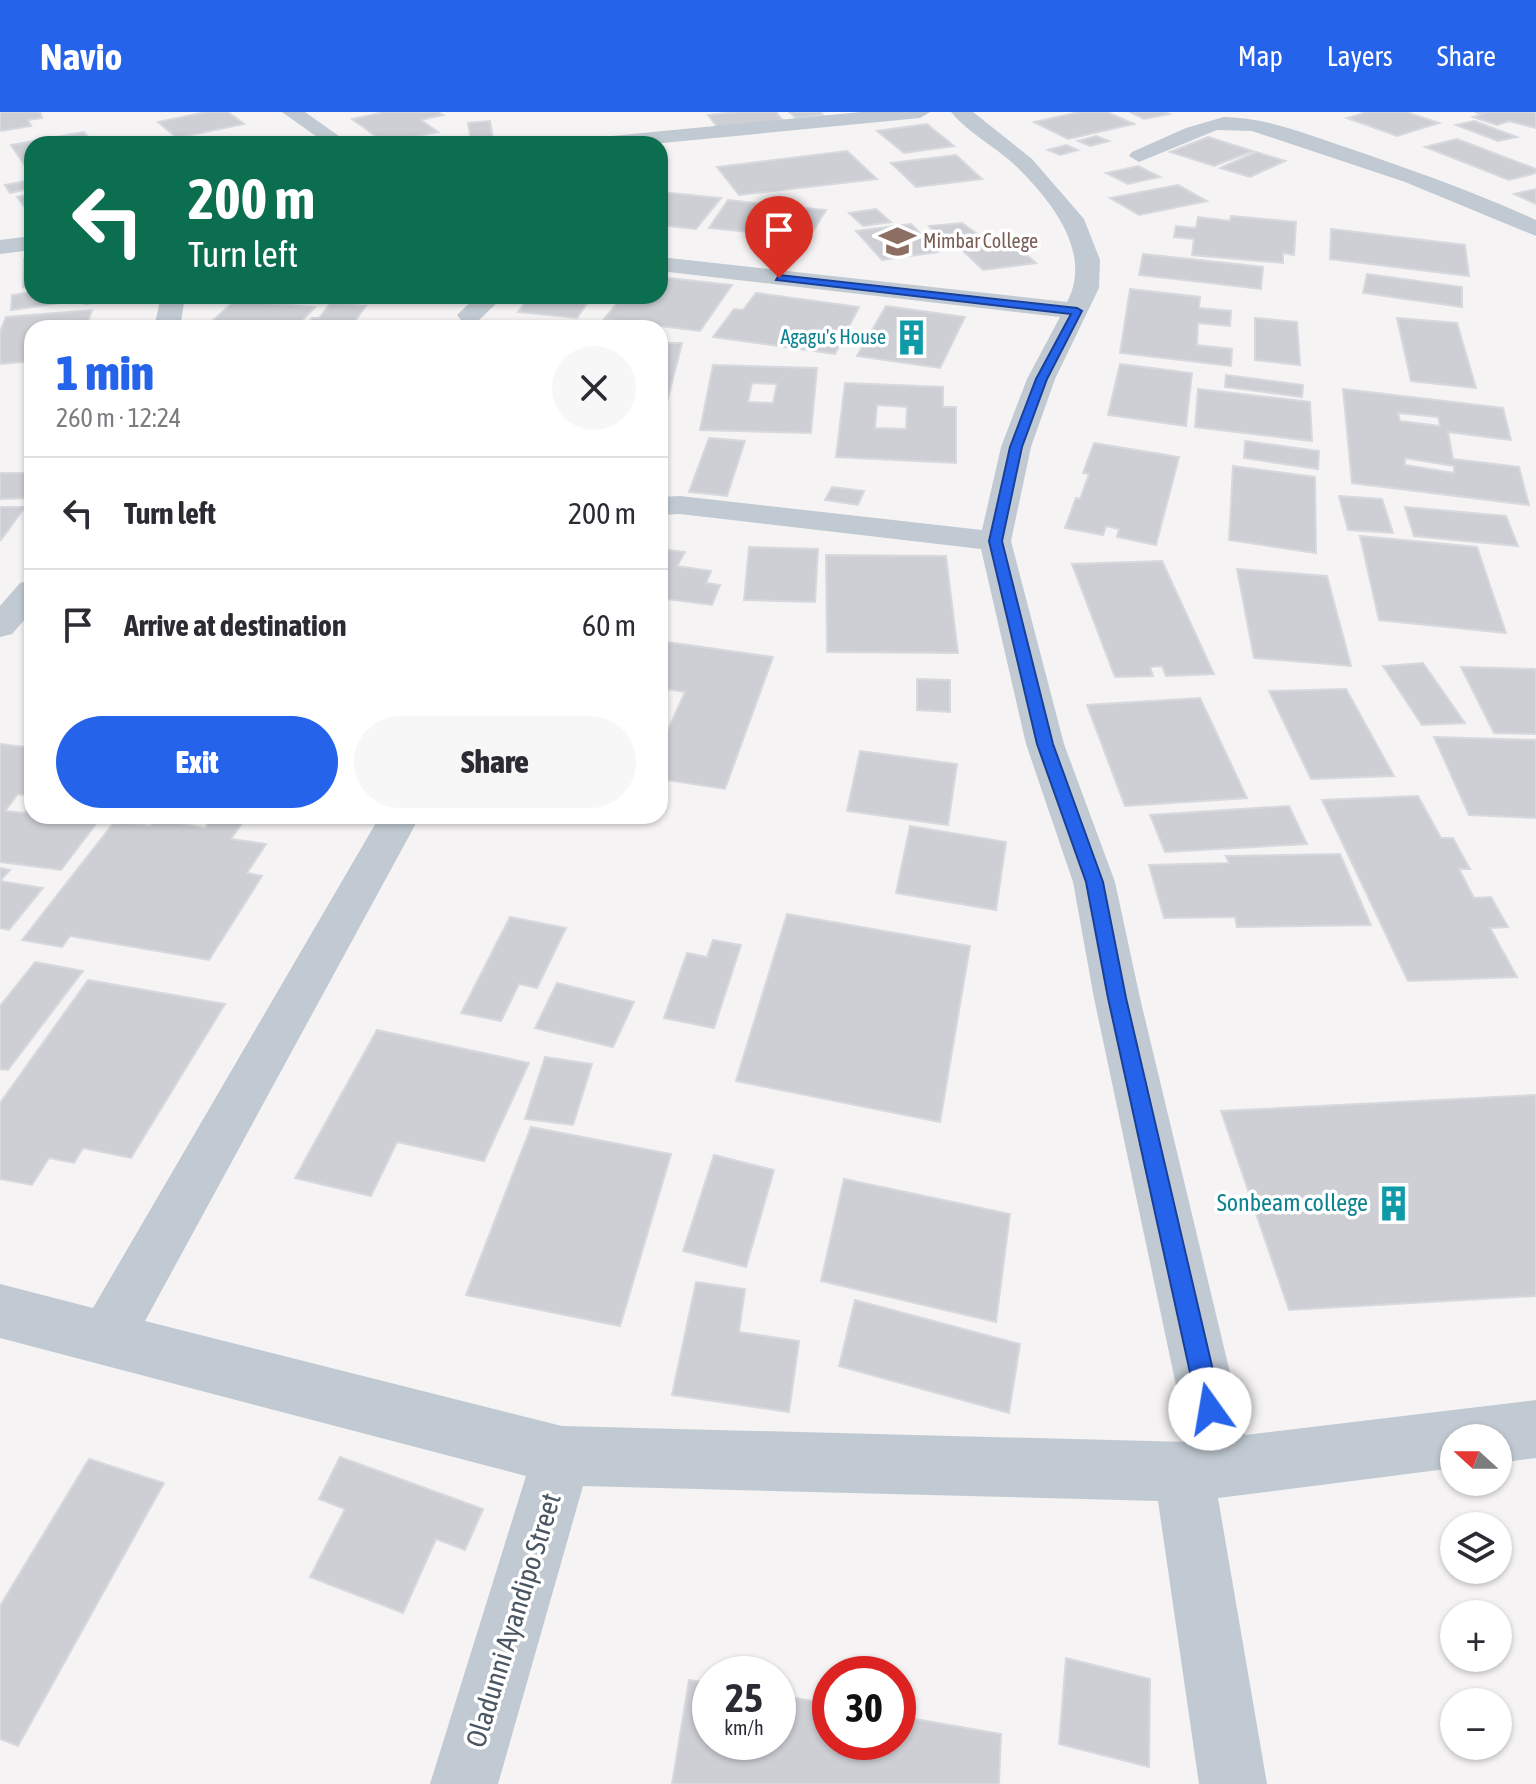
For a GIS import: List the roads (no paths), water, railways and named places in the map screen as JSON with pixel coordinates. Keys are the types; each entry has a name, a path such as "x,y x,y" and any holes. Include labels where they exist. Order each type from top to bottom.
{"street":[{"path":"292,112 328,136"},
{"path":"668,137 920,112"},
{"path":"961,112 1025,163 1073,219 1088,260 1087,288 1041,379 1016,447 995,541 1045,744 1094,882 1117,998 1204,1470 1233,1784"},
{"path":"1139,156 1216,125 1244,125 1303,140 1426,181 1536,229"},
{"path":"0,247 24,244"},
{"path":"668,265 1077,311"},
{"path":"470,315 483,304"},
{"path":"668,506 995,541"},
{"path":"0,627 24,599"},
{"path":"106,1338 395,824"},
{"path":"0,1311 562,1456 1204,1470 1440,1441"},
{"path":"1512,1432 1536,1429"},
{"name":"Oladunni Ayandipo Street","path":"464,1784 562,1456"}],"place":[{"name":"Mimbar College","path":"897,241"},
{"name":"Agagu's House","path":"912,337"},
{"name":"Sonbeam college","path":"1394,1203"}]}
